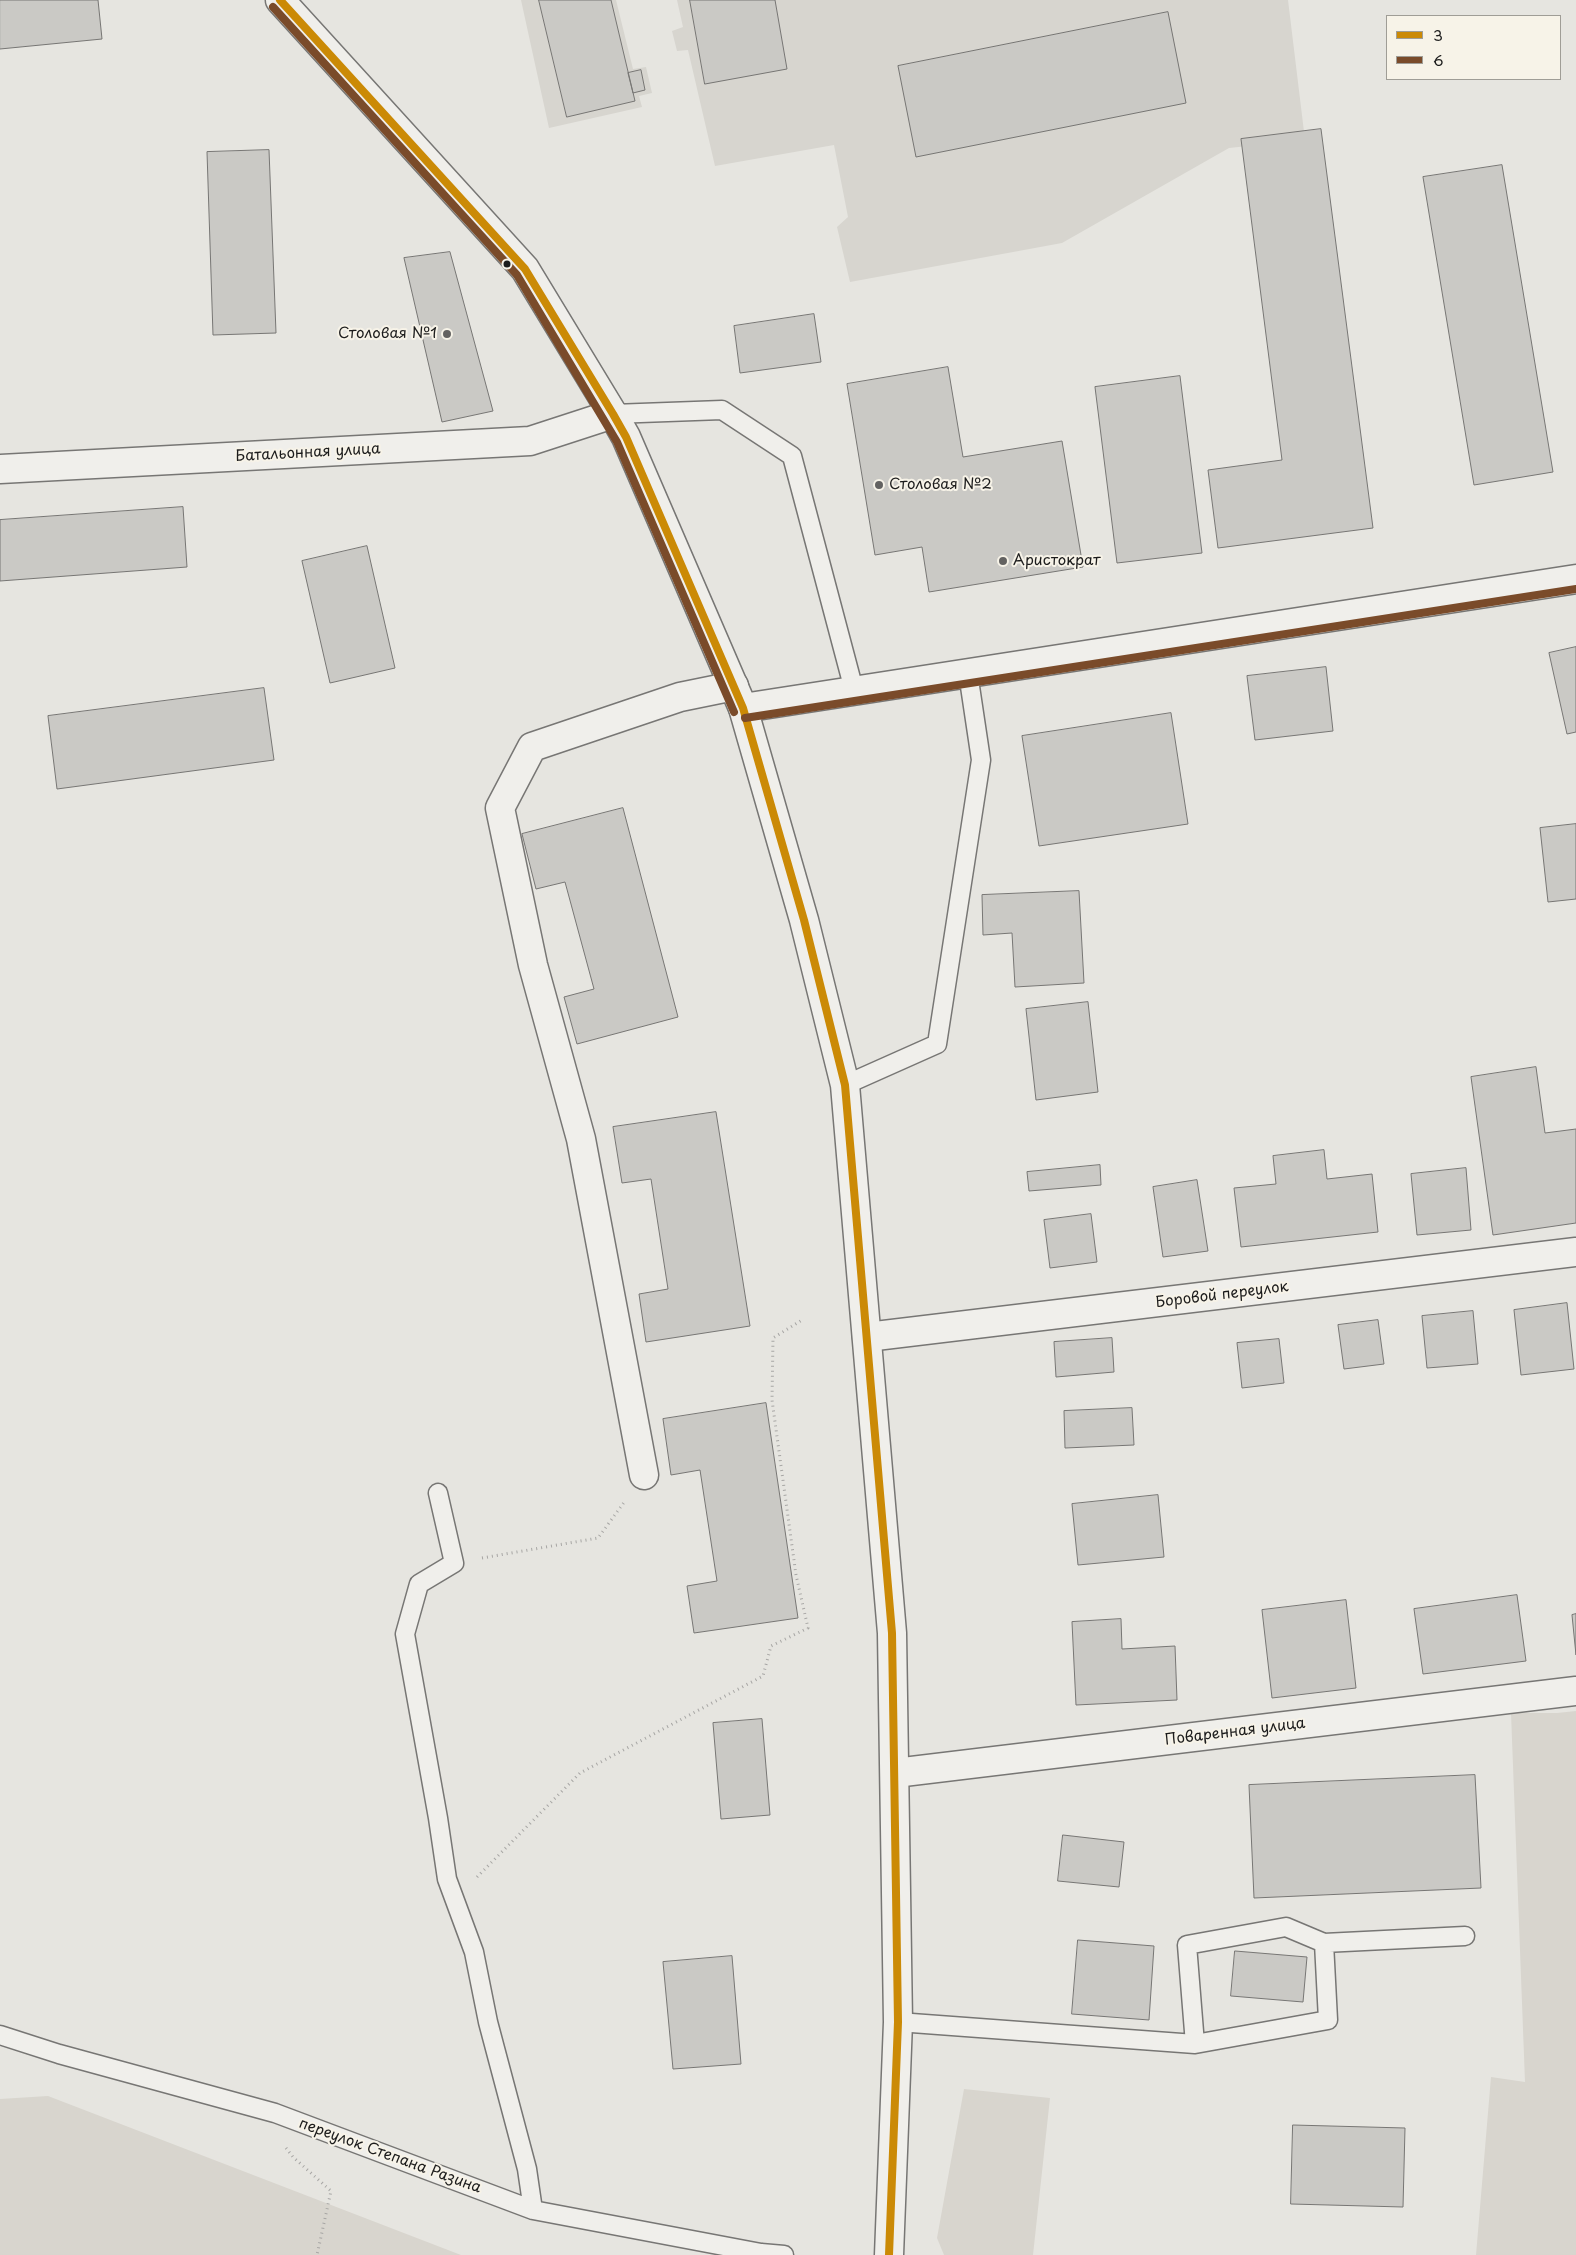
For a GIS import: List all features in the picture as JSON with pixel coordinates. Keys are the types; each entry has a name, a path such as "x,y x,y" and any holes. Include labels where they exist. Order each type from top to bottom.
{"street":[{"path":"280,0 525,269 613,414 626,437 739,697 804,920 845,1085 892,1633 898,2022 889,2255"},
{"name":"Батальонная улица","path":"0,468 530,441 613,414"},
{"path":"644,1475 581,1139 533,965 500,808 532,747 680,697 739,697 854,690 1576,579"},
{"name":"Боровой переулок","path":"867,1337 1576,1252"},
{"name":"Поваренная улица","path":"895,1773 1576,1691"}],"lane":[{"path":"613,414 722,410 792,456 854,690"},
{"path":"845,1085 937,1044 981,760 968,673"},
{"path":"438,1493 454,1563 420,1584 405,1634 447,1879 474,1952 488,2022 527,2169 534,2210"},
{"path":"1194,2044 1187,1945 1286,1927 1324,1943 1465,1936"},
{"path":"898,2022 1194,2044 1328,2020 1324,1943"},
{"name":"переулок Степана Разина","path":"0,2035 59,2054 275,2113 534,2210 761,2253 784,2255"}],"path":[{"path":"455,1902 580,1773 763,1676 771,1646 808,1628 796,1574 772,1400 773,1338 802,1320"},
{"path":"454,1563 598,1538 644,1475"},
{"path":"258,2109 293,2157 331,2191 317,2255"}],"shaded area":[{"path":"521,0 616,0 633,69 646,67 652,93 639,96 642,107 549,128"},
{"path":"677,0 1288,0 1305,140 1229,148 1062,243 850,282 837,227 848,217 834,145 715,166 688,50 677,51 672,31 683,27"},
{"path":"1576,1711 1576,2255 1476,2255 1491,2077 1525,2082 1511,1713"},
{"path":"964,2089 1050,2098 1033,2255 944,2255 937,2238"},
{"path":"48,2096 461,2255 0,2255 0,2099"}],"building":[{"path":"0,0 98,0 102,39 0,49"},
{"path":"539,0 611,0 635,101 567,117"},
{"path":"690,0 775,0 787,69 705,84"},
{"path":"1168,12 1186,103 916,157 898,66"},
{"path":"641,70 645,90 633,93 628,73"},
{"path":"1321,129 1373,528 1218,548 1208,470 1282,460 1241,139"},
{"path":"269,150 276,333 213,335 207,152"},
{"path":"1502,165 1553,472 1474,485 1423,177"},
{"name":"Столовая №1","path":"450,252 493,411 442,422 404,258"},
{"path":"814,314 821,362 740,373 734,326"},
{"path":"948,367 963,457 1062,441 1083,567 929,592 922,547 875,555 847,384"},
{"path":"1180,376 1202,553 1117,563 1095,387"},
{"path":"183,507 187,567 0,581 0,520"},
{"path":"367,546 395,668 330,683 302,561"},
{"path":"1576,647 1576,732 1567,734 1549,653"},
{"path":"1326,667 1333,731 1255,740 1247,676"},
{"path":"264,688 274,760 57,789 48,716"},
{"path":"1171,713 1188,824 1039,846 1022,736"},
{"path":"623,808 678,1017 577,1044 564,997 594,989 565,882 536,889 522,834"},
{"path":"1576,824 1576,899 1548,902 1540,828"},
{"path":"1079,891 1084,983 1015,987 1012,933 983,935 982,895"},
{"path":"1088,1002 1098,1092 1036,1100 1026,1009"},
{"path":"1536,1067 1545,1133 1576,1129 1576,1223 1493,1235 1471,1077"},
{"path":"716,1112 750,1326 646,1342 639,1294 668,1289 651,1179 622,1183 613,1127"},
{"path":"1324,1150 1327,1179 1372,1174 1378,1232 1241,1247 1234,1188 1276,1184 1273,1156"},
{"path":"1100,1165 1101,1185 1029,1191 1027,1172"},
{"path":"1466,1168 1471,1230 1417,1235 1411,1174"},
{"path":"1197,1180 1208,1251 1163,1257 1153,1187"},
{"path":"1091,1214 1097,1262 1050,1268 1044,1220"},
{"path":"1567,1303 1574,1369 1521,1375 1514,1310"},
{"path":"1473,1311 1478,1364 1427,1368 1422,1316"},
{"path":"1378,1320 1384,1364 1344,1369 1338,1325"},
{"path":"1112,1338 1114,1372 1056,1377 1054,1342"},
{"path":"1279,1339 1284,1383 1242,1388 1237,1343"},
{"path":"766,1403 798,1618 694,1633 687,1586 717,1581 700,1470 671,1475 663,1419"},
{"path":"1132,1408 1134,1445 1065,1448 1064,1411"},
{"path":"1158,1495 1164,1557 1078,1565 1072,1504"},
{"path":"1517,1595 1526,1661 1423,1674 1414,1609"},
{"path":"1346,1600 1356,1688 1272,1698 1262,1610"},
{"path":"1576,1614 1576,1655 1572,1615"},
{"path":"1121,1619 1122,1649 1175,1646 1177,1700 1076,1705 1072,1622"},
{"path":"762,1719 770,1815 721,1819 713,1723"},
{"path":"1475,1775 1481,1888 1254,1898 1249,1785"},
{"path":"1063,1835 1124,1842 1119,1887 1058,1881"},
{"path":"1078,1940 1154,1946 1149,2020 1072,2014"},
{"path":"1235,1951 1307,1957 1303,2002 1231,1996"},
{"path":"732,1956 741,2064 673,2069 663,1962"},
{"path":"1293,2125 1405,2128 1403,2207 1291,2204"}],"transit line":[{"name":"3","path":"280,0 525,269 613,414 626,437 743,708 804,920 845,1085 892,1633 898,2022 889,2255"},
{"name":"6","path":"273,7 517,275 617,442 734,712"},
{"name":"6","path":"745,718 1576,589"}],"place":[{"name":"Столовая №1","path":"447,334"},
{"name":"Столовая №2","path":"879,485"},
{"name":"Аристократ","path":"1003,561"}]}
